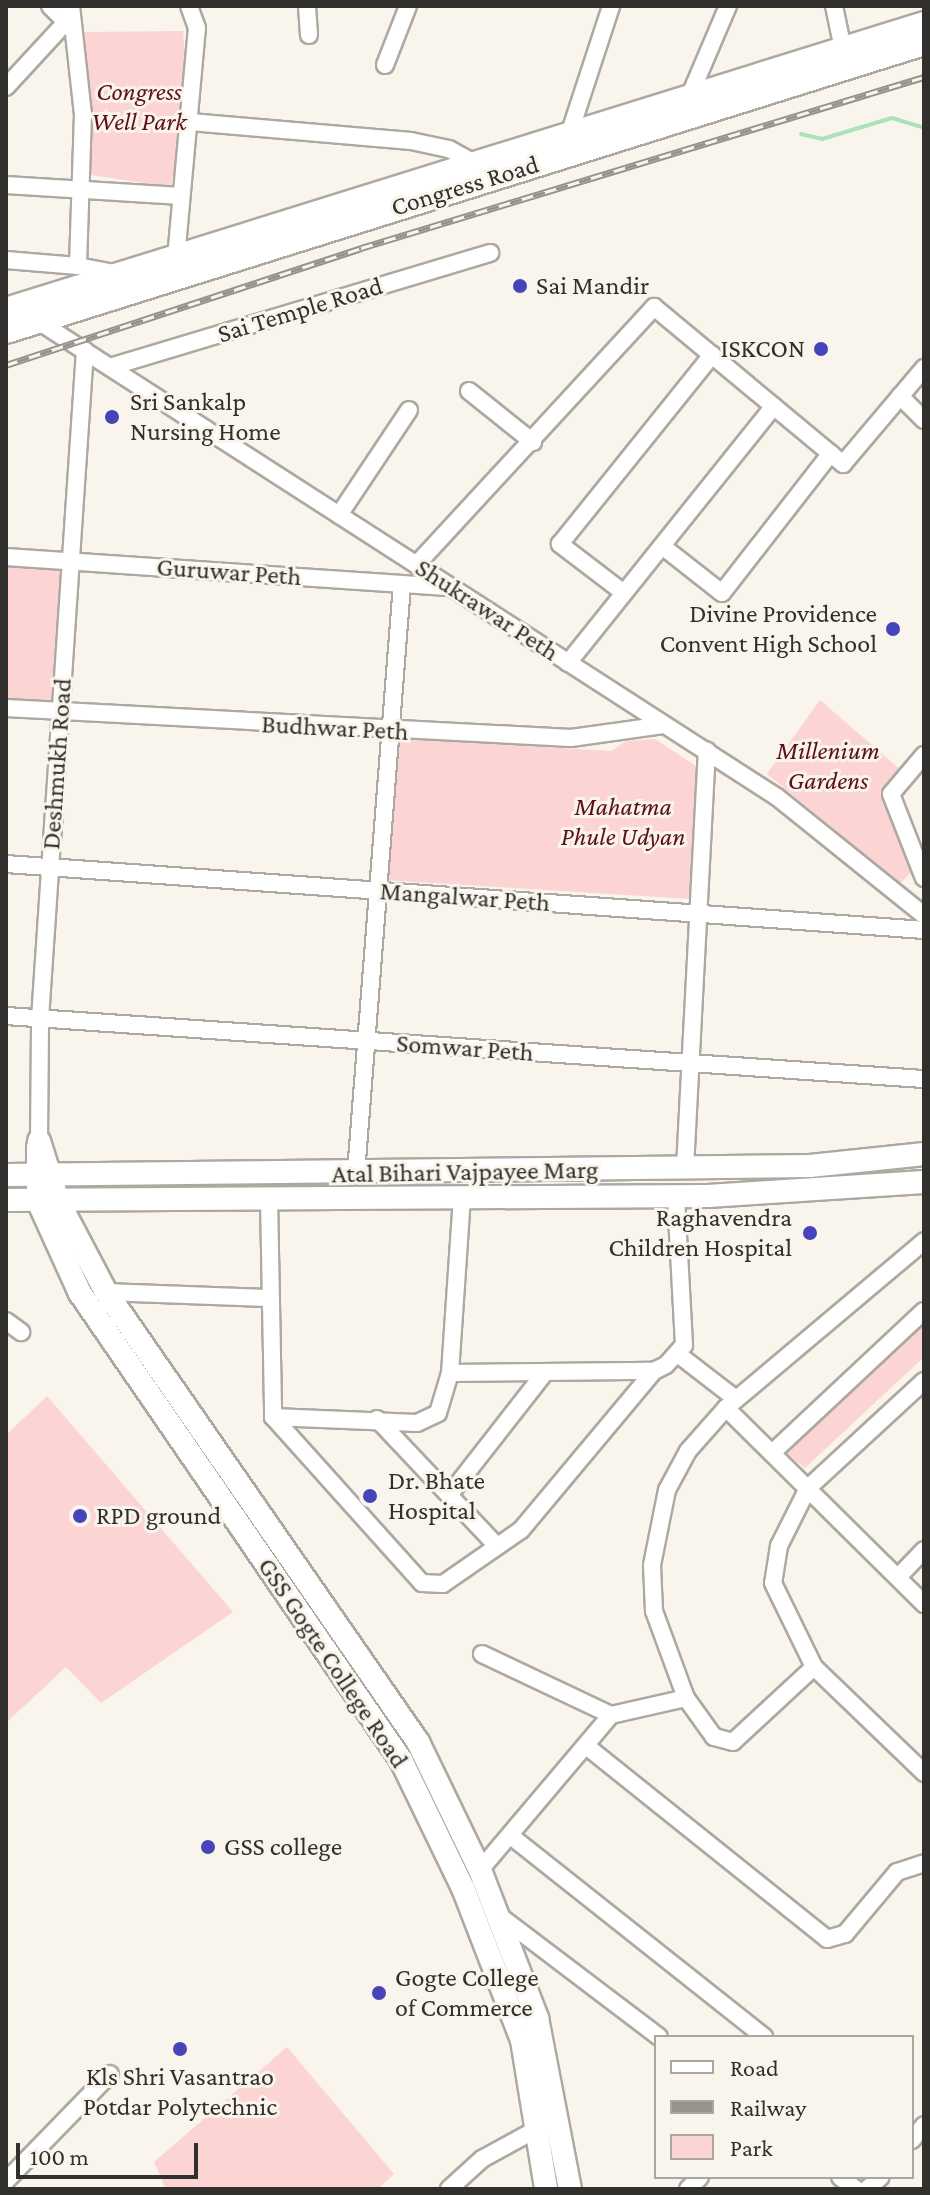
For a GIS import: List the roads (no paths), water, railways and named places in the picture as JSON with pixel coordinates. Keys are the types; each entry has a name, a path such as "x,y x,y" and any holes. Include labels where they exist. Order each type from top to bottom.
{"highway":[{"name":"Congress Road","path":"6,331 18,308 476,164 567,146 690,95 924,24"},
{"name":"Congress Road","path":"18,308 924,43"}],"main road":[{"name":"Deshmukh Road","path":"39,1141 42,1177"},
{"name":"Atal Bihari Vajpayee Marg","path":"6,1175 42,1177 810,1166 924,1154"},
{"path":"42,1177 48,1201 106,1292 405,1721 480,1870 537,2018 560,2121 570,2189"},
{"name":"Atal Bihari Vajpayee Marg","path":"6,1200 676,1196 924,1182"},
{"name":"GSS Gogte College Road","path":"48,1201 80,1293 401,1760 463,1888 522,2040 546,2189"}],"street":[{"path":"50,6 70,19 83,114 78,266"},
{"path":"176,258 197,28 189,6"},
{"path":"307,6 309,35"},
{"path":"385,65 408,6"},
{"path":"690,95 728,6"},
{"path":"834,6 843,49"},
{"path":"567,146 607,8"},
{"path":"6,87 70,19"},
{"path":"190,122 411,141 449,149 476,164"},
{"path":"6,185 181,196"},
{"name":"Sai Temple Road","path":"110,367 490,253"},
{"path":"6,260 78,266 121,274"},
{"path":"417,564 533,442 654,307 843,464 924,368"},
{"name":"Shukrawar Peth","path":"18,308 777,797 924,915"},
{"name":"Deshmukh Road","path":"39,1141 40,1019 85,351"},
{"path":"624,593 560,544 712,355"},
{"path":"469,391 533,442"},
{"path":"900,396 924,420"},
{"path":"568,663 774,406"},
{"path":"339,515 409,410"},
{"path":"662,546 722,593 831,453"},
{"name":"Guruwar Peth","path":"6,557 451,587"},
{"path":"356,1173 402,584"},
{"name":"Budhwar Peth","path":"6,708 390,732 571,738 663,725"},
{"path":"685,1168 707,751"},
{"path":"924,755 891,794 924,878"},
{"name":"Mangalwar Peth","path":"6,864 924,930"},
{"name":"Somwar Peth","path":"6,1016 924,1079"},
{"path":"676,1196 679,1355 731,1404 772,1453 924,1604"},
{"path":"273,1417 428,1421 443,1403 450,1373 462,1198"},
{"path":"269,1199 266,1298 273,1417 422,1583 443,1584 540,1512 654,1371 679,1355"},
{"path":"814,1667 733,1742 714,1737 686,1698 654,1611 652,1565 667,1490 688,1451 731,1404 924,1241"},
{"path":"106,1292 266,1298"},
{"path":"772,1453 924,1311"},
{"path":"6,1321 21,1332"},
{"path":"450,1373 543,1375 654,1371"},
{"path":"450,1494 543,1375"},
{"path":"924,1381 808,1488 779,1546 773,1583 814,1667 924,1773"},
{"path":"377,1419 497,1546"},
{"path":"899,1576 924,1550"},
{"path":"482,1654 611,1715 686,1698"},
{"path":"480,1870 590,1749 611,1715"},
{"path":"590,1749 827,1939 845,1934 897,1872 924,1863"},
{"path":"512,1837 761,2035"},
{"path":"495,1913 656,2035"},
{"path":"6,2181 110,2074"},
{"path":"449,2189 536,2125 560,2121"}],"waterway":[{"path":"801,134 822,139 892,118 924,128"},
{"path":"924,307 924,325"}],"railway":[{"path":"6,365 361,248 924,77"}],"place":[{"name":"Sai Mandir","path":"520,286"},
{"name":"ISKCON","path":"821,349"},
{"name":"Sri Sankalp Nursing Home","path":"112,417"},
{"name":"Divine Providence Convent High School","path":"893,629"},
{"name":"Raghavendra Children Hospital","path":"810,1233"},
{"name":"Dr. Bhate Hospital","path":"370,1496"},
{"name":"RPD ground","path":"80,1516"},
{"name":"GSS college","path":"208,1847"},
{"name":"Gogte College of Commerce","path":"379,1993"},
{"name":"Kls Shri Vasantrao Potdar Polytechnic","path":"180,2049"}],"park label":[{"name":"Congress Well Park","path":"139,107"},
{"name":"Millenium Gardens","path":"828,766"},
{"name":"Mahatma Phule Udyan","path":"623,822"}]}
